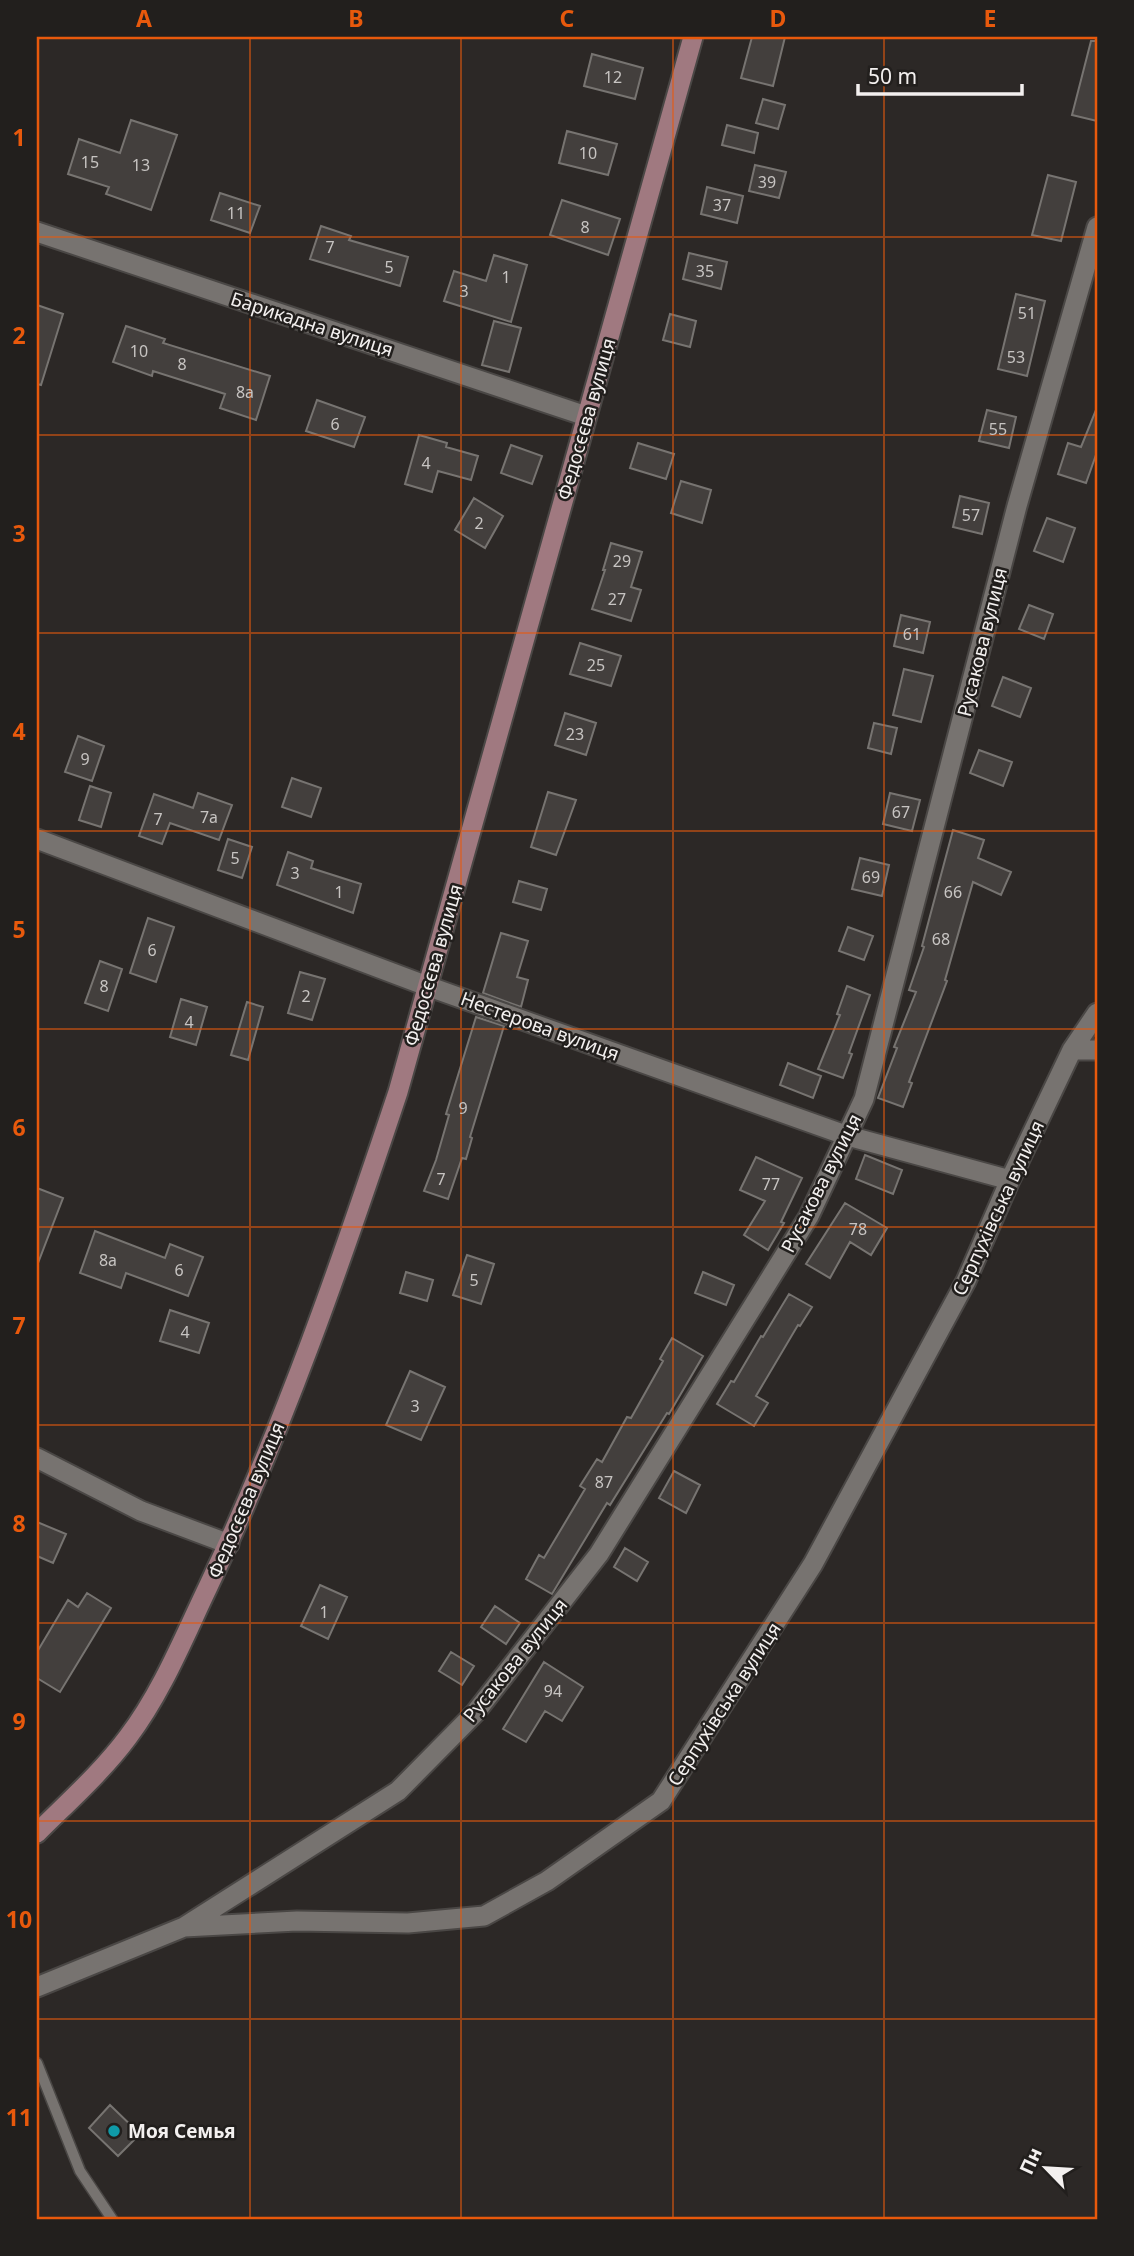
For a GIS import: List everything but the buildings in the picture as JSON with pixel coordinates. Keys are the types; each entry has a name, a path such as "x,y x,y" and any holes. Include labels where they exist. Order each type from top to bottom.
{"main road":[{"name":"Федосєєва вулиця","path":"37,1833 82,1789 128,1736 166,1674 229,1544 296,1382 352,1230 398,1092 693,37"}],"street":[{"name":"Русакова вулиця","path":"184,1927 398,1791 475,1713 599,1554 808,1216 864,1099 1017,506 1097,228"},
{"name":"Барикадна вулиця","path":"37,232 586,416"},
{"name":"Нестерова вулиця","path":"37,839 427,986 848,1136 1010,1180"},
{"name":"Серпухівська вулиця","path":"37,1987 184,1927 297,1921 408,1923 484,1916 547,1881 661,1801 813,1564 966,1281 1010,1180 1072,1050 1097,1013"},
{"path":"1072,1050 1097,1050"},
{"path":"37,1458 141,1511 229,1544"}],"lane":[{"path":"37,2063 80,2171 112,2219"}],"place":[{"name":"Моя Семья","path":"114,2131"}]}
